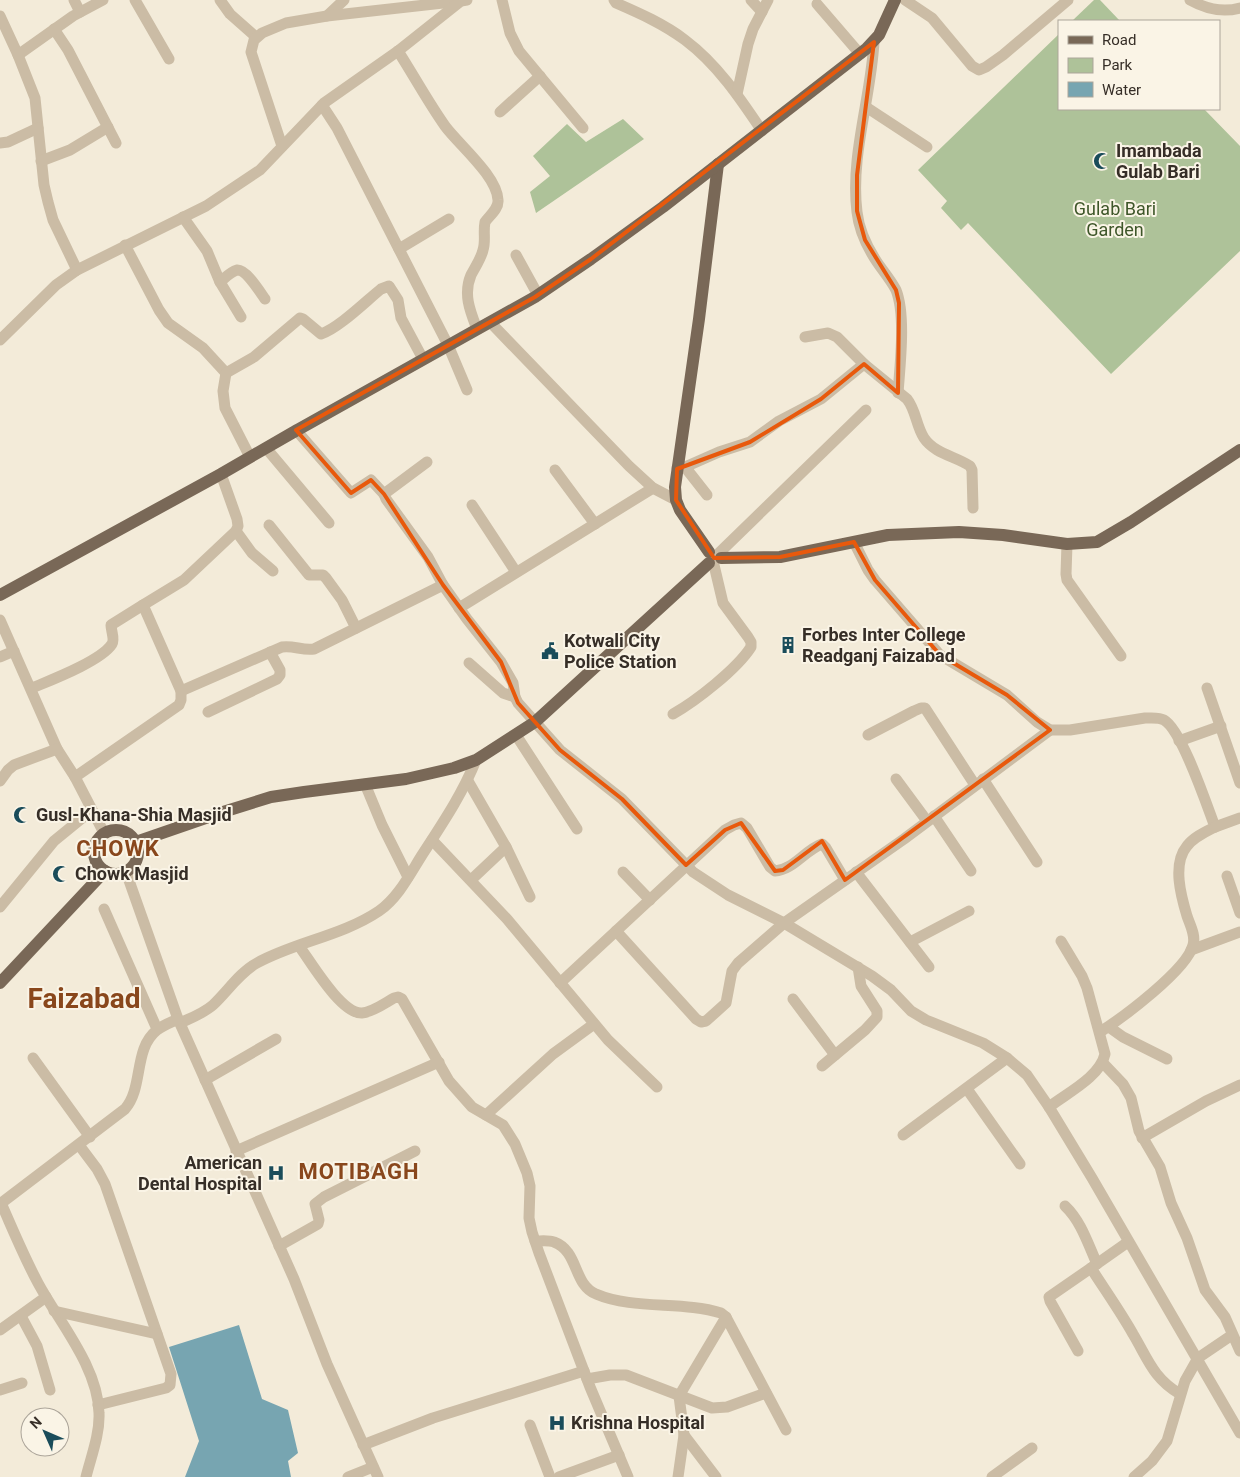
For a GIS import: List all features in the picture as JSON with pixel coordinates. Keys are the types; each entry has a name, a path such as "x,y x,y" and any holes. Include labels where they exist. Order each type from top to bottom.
{"main road":[{"path":"0,595 221,474 538,295 591,260 762,131 860,54 879,35 895,0"},
{"path":"714,558 688,523 676,500 718,164"},
{"path":"136,842 223,812 271,798 429,775 476,760 536,722 714,558 780,558 888,535 959,532 1003,535 1067,544 1097,542 1132,522 1240,450"},
{"path":"114,830 124,831 136,842 138,847 137,859 126,872 111,874 105,872 95,860 94,845 104,833 114,830"},
{"path":"0,983 105,872"}],"street":[{"path":"74,0 80,12"},
{"path":"18,54 80,12 103,0"},
{"path":"135,0 169,59"},
{"path":"220,0 230,14 256,37"},
{"path":"327,16 344,0"},
{"path":"502,0 514,43 583,128"},
{"path":"614,0 616,3 660,25 684,40 704,56 738,94 762,131"},
{"path":"751,0 762,12"},
{"path":"738,94 748,44 768,0"},
{"path":"905,0 932,18 972,66 979,70 1003,54 1068,0"},
{"path":"1190,0 1219,11 1240,8"},
{"path":"282,146 251,52 251,46 256,37 271,28 286,23 327,16 464,1"},
{"path":"0,340 56,284 77,270 124,245 206,206 260,170 322,105 464,1"},
{"path":"817,4 860,54"},
{"path":"0,16 18,54 35,98 41,161 48,202 54,220 77,270"},
{"path":"54,29 68,50 116,143"},
{"path":"874,42 873,70 857,175 857,210 859,225 865,240 876,261 896,290 899,303 900,356 898,393"},
{"path":"398,51 444,124 477,161 497,193 499,202 485,222 483,251 467,291 471,313 477,329"},
{"path":"500,112 540,76"},
{"path":"322,105 337,128 400,249 448,345 467,390"},
{"path":"866,107 927,147"},
{"path":"41,161 70,150 108,127"},
{"path":"0,143 8,142 38,128"},
{"path":"183,217 207,251 220,282 241,318"},
{"path":"400,249 449,219"},
{"path":"124,245 168,323 203,348 226,373"},
{"path":"516,255 538,295"},
{"path":"220,282 230,273 241,270 248,276 265,299"},
{"path":"226,373 254,357 300,318 321,334 350,315 381,288 389,286 398,300 401,318 423,359"},
{"path":"490,322 653,488 676,500"},
{"path":"805,337 832,334 864,364 907,399 919,429 931,446 970,466 972,470 973,508"},
{"path":"707,495 681,468 719,452 750,442 784,418 821,399 864,364"},
{"path":"226,373 223,391 225,408 250,457"},
{"path":"673,714 702,696 751,647 748,637 723,603 714,558 866,410"},
{"path":"296,430 350,493 371,480 384,494 428,557 443,585 459,608 501,662 513,683 515,697"},
{"path":"266,448 329,523"},
{"path":"384,494 427,462"},
{"path":"555,470 595,524"},
{"path":"32,688 76,669 98,656 114,640 111,625 184,580 236,531 238,526 237,519 221,474"},
{"path":"459,608 653,488"},
{"path":"472,505 516,572"},
{"path":"269,525 309,575 323,575 326,578 342,600 356,628"},
{"path":"236,531 252,553 273,571"},
{"path":"854,542 875,580 940,655 999,690 1050,730 1070,730 1145,718 1164,720 1171,727 1179,741 1197,779 1215,828"},
{"path":"1067,544 1067,580 1121,656"},
{"path":"181,691 270,652 290,646 306,650 314,649 443,585"},
{"path":"75,776 179,705 181,691 144,605"},
{"path":"0,620 32,688 57,749 75,776 104,833"},
{"path":"0,657 14,651"},
{"path":"208,712 276,679 280,675 280,670 270,652"},
{"path":"469,663 503,693 515,697 560,750 622,799 686,865 715,887 784,923 858,967 880,982 911,1010 926,1020 983,1043 1007,1058 1027,1075 1049,1106 1198,1358 1240,1433"},
{"path":"1207,688 1240,783"},
{"path":"868,734 914,711 925,708 1036,862"},
{"path":"1179,741 1220,726"},
{"path":"616,931 701,1022 706,1021 726,1003 732,972 738,963 784,923 930,819 1050,730"},
{"path":"516,735 577,829"},
{"path":"0,781 14,765 57,749"},
{"path":"86,1477 98,1426 98,1405 94,1383 83,1359 46,1297 0,1203 125,1109 130,1102 145,1046 157,1030 212,1006 254,964 332,934 378,911 396,895 468,781 476,760"},
{"path":"896,779 971,871"},
{"path":"468,781 506,847 530,897"},
{"path":"365,784 382,825 408,877"},
{"path":"0,907 54,841 92,810"},
{"path":"1104,1030 1134,1008 1183,965 1194,944 1193,933 1180,893 1180,861 1185,847 1192,840 1240,818"},
{"path":"560,983 686,865 725,830 734,825 741,823 747,828 775,871 783,870 815,846 822,844 845,880"},
{"path":"432,840 507,920 594,1024 657,1088"},
{"path":"471,880 506,847"},
{"path":"126,872 179,1021 294,1279 327,1364 376,1472 348,1477"},
{"path":"623,872 650,900"},
{"path":"856,872 928,967"},
{"path":"1227,876 1240,913"},
{"path":"104,909 157,1030"},
{"path":"910,942 969,911"},
{"path":"1191,950 1240,932"},
{"path":"1049,1106 1097,1072 1103,1063 1105,1054 1104,1030 1082,976 1061,941"},
{"path":"299,946 337,998 353,1012 362,1013 394,998 402,999 449,1081 472,1107 503,1125 508,1131 524,1165 530,1186 530,1218 535,1241 585,1375 628,1477"},
{"path":"822,1066 865,1030 877,1017 876,1011 861,986 858,967"},
{"path":"793,999 836,1054"},
{"path":"486,1115 554,1054 594,1024"},
{"path":"1104,1030 1123,1037 1167,1059"},
{"path":"205,1080 276,1038"},
{"path":"33,1058 90,1137"},
{"path":"903,1135 1007,1058"},
{"path":"236,1151 439,1062"},
{"path":"1103,1063 1128,1091 1142,1138 1160,1167 1171,1203 1187,1238 1205,1290 1225,1317 1240,1351"},
{"path":"1142,1138 1206,1101 1240,1085"},
{"path":"967,1089 1020,1164"},
{"path":"79,1145 102,1177 171,1374 170,1385 152,1392 98,1405"},
{"path":"279,1246 318,1224 319,1220 315,1204 324,1197 415,1151"},
{"path":"1065,1206 1071,1211 1080,1225 1094,1266 1152,1368 1167,1386 1180,1394"},
{"path":"535,1241 554,1242 564,1249 573,1259 581,1282 595,1294 615,1300 714,1310 722,1313 726,1317 786,1430"},
{"path":"1078,1351 1050,1301 1050,1297 1128,1242"},
{"path":"0,1330 46,1297"},
{"path":"54,1311 158,1334"},
{"path":"21,1316 37,1346 50,1390"},
{"path":"678,1477 684,1435 679,1396 726,1317"},
{"path":"1134,1477 1148,1472 1167,1441 1180,1394 1189,1372 1198,1358 1232,1335"},
{"path":"363,1445 433,1418 585,1375 626,1375 706,1407 720,1409 766,1393"},
{"path":"0,1389 22,1383"},
{"path":"530,1425 550,1477"},
{"path":"684,1435 716,1477"},
{"path":"992,1477 1032,1448"},
{"path":"559,1477 619,1455"}],"highlighted area":[{"path":"874,42 857,175 857,211 865,240 896,290 899,303 898,393 864,364 821,399 750,442 677,469 676,500 714,558 780,557 854,542 875,580 940,655 1007,695 1050,730 845,880 822,841 783,870 775,871 741,823 725,830 686,865 622,799 560,750 518,703 501,662 443,585 384,494 371,480 351,493 296,430 535,297 591,259"}],"green space":[{"path":"1094,0 1100,0 1119,20 1073,20"},
{"name":"Gulab Bari Garden","path":"1058,35 1058,110 1205,110 1240,146 1240,251 1111,374 968,223 961,230 941,208 947,201 918,170"},
{"path":"623,119 644,139 536,213 530,192 550,176 533,156 567,124 586,142"}],"water":[{"path":"239,1325 262,1399 288,1410 298,1453 288,1461 291,1477 185,1477 199,1441 169,1347"}],"place":[{"name":"Imambada Gulab Bari","path":"1102,161"},
{"name":"Forbes Inter College Readganj Faizabad","path":"788,645"},
{"name":"Kotwali City Police Station","path":"550,651"},
{"name":"Gusl-Khana-Shia Masjid","path":"22,815"},
{"name":"Chowk Masjid","path":"61,874"},
{"name":"American Dental Hospital","path":"276,1173"},
{"name":"Krishna Hospital","path":"557,1423"}],"district":[{"name":"CHOWK","path":"118,848"},
{"name":"Faizabad","path":"84,998"},
{"name":"MOTIBAGH","path":"359,1171"}]}
